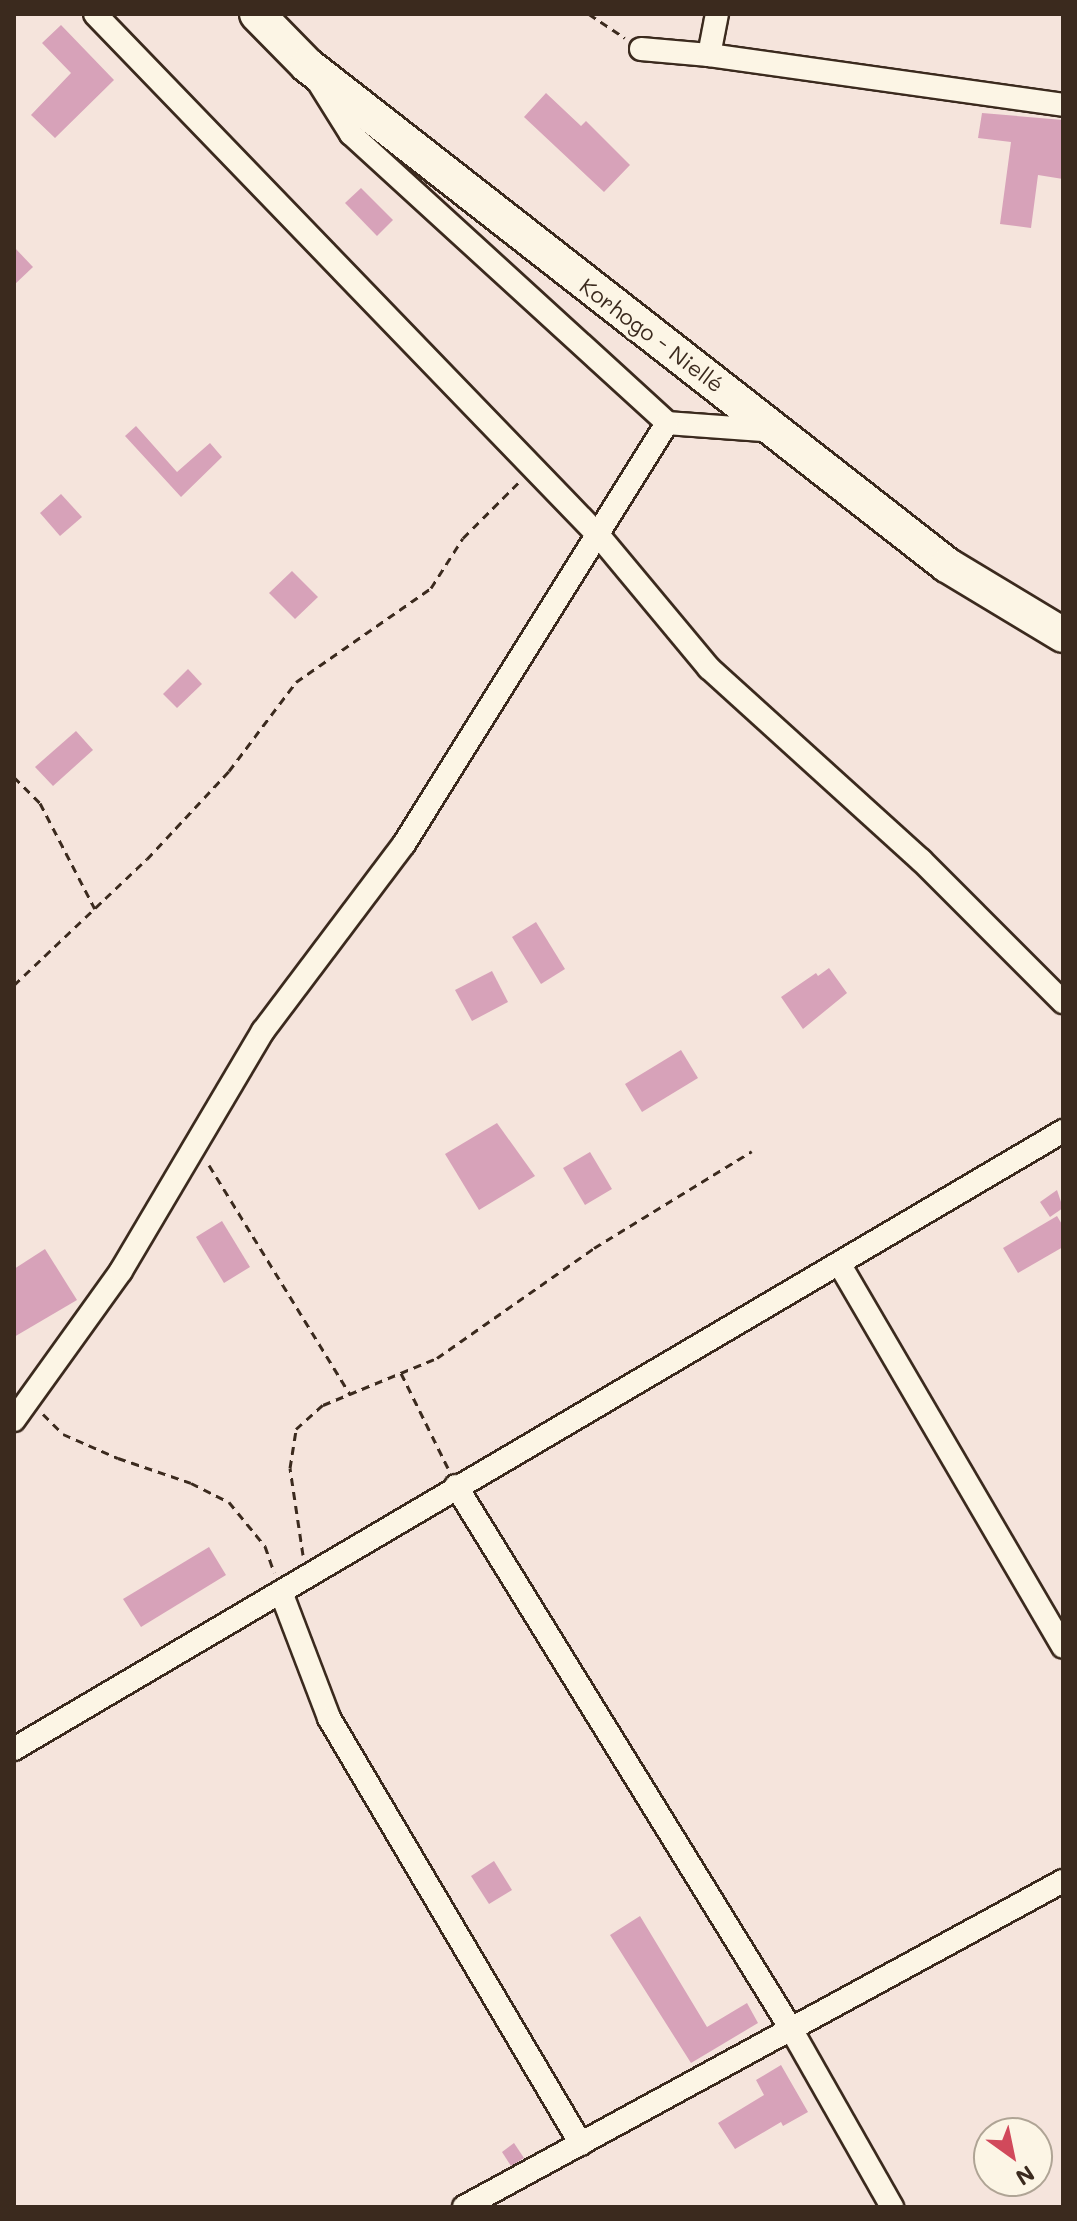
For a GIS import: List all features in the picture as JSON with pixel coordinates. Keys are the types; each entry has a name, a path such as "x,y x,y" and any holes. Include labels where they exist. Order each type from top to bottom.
{"main road":[{"name":"Korhogo - Niellé","path":"257,14 307,65 947,565 1063,635"}],"street":[{"path":"95,14 599,536 709,668 921,860 1063,1002"},
{"path":"709,55 717,14"},
{"path":"641,49 709,55 1063,105"},
{"path":"307,65 351,134 667,423 780,432"},
{"path":"14,1420 121,1271 263,1031 404,844 667,423"},
{"path":"14,1749 1063,1131"},
{"path":"840,1265 1063,1647"},
{"path":"456,1486 791,2029 892,2207"},
{"path":"281,1592 329,1718 581,2144"},
{"path":"464,2207 1063,1881"}],"path":[{"path":"589,14 641,49"},
{"path":"14,985 95,909 229,771 296,682 431,588 463,538 534,467"},
{"path":"14,777 40,803 95,909"},
{"path":"196,1144 350,1394"},
{"path":"305,1578 301,1529 290,1468 296,1429 323,1405 437,1358 594,1248 752,1151"},
{"path":"401,1373 456,1486"},
{"path":"28,1400 63,1434 118,1458 191,1483 229,1502 265,1546 281,1592"}],"building":[{"path":"61,25 114,80 55,138 31,115 71,73 42,43"},
{"path":"546,93 581,126 586,121 630,165 604,192 524,117"},
{"path":"982,113 1063,120 1063,179 1038,175 1031,228 1000,224 1011,142 978,138"},
{"path":"361,188 393,220 377,236 345,203"},
{"path":"14,247 33,267 14,285"},
{"path":"136,426 177,472 210,443 222,457 181,497 125,436"},
{"path":"61,494 82,517 60,536 40,513"},
{"path":"292,571 318,597 295,619 269,593"},
{"path":"188,669 202,684 177,708 163,694"},
{"path":"76,731 93,750 53,786 35,767"},
{"path":"536,922 565,969 541,984 512,937"},
{"path":"829,968 847,993 803,1029 781,997 816,973 818,976"},
{"path":"492,971 508,1002 472,1021 455,990"},
{"path":"681,1050 698,1078 642,1112 625,1084"},
{"path":"497,1123 535,1176 479,1210 445,1154"},
{"path":"590,1152 612,1189 585,1205 563,1168"},
{"path":"1057,1190 1063,1208 1050,1217 1040,1202"},
{"path":"1057,1216 1063,1226 1063,1247 1018,1273 1003,1248"},
{"path":"222,1221 250,1267 224,1283 196,1237"},
{"path":"45,1249 77,1300 14,1337 14,1269"},
{"path":"209,1547 226,1575 141,1627 123,1599"},
{"path":"494,1861 512,1890 489,1904 471,1876"},
{"path":"640,1916 707,2027 747,2003 758,2023 691,2063 610,1935"},
{"path":"781,2065 808,2112 783,2126 781,2122 735,2149 718,2123 764,2095 756,2080"},
{"path":"514,2143 524,2158 511,2166 502,2152"}]}
